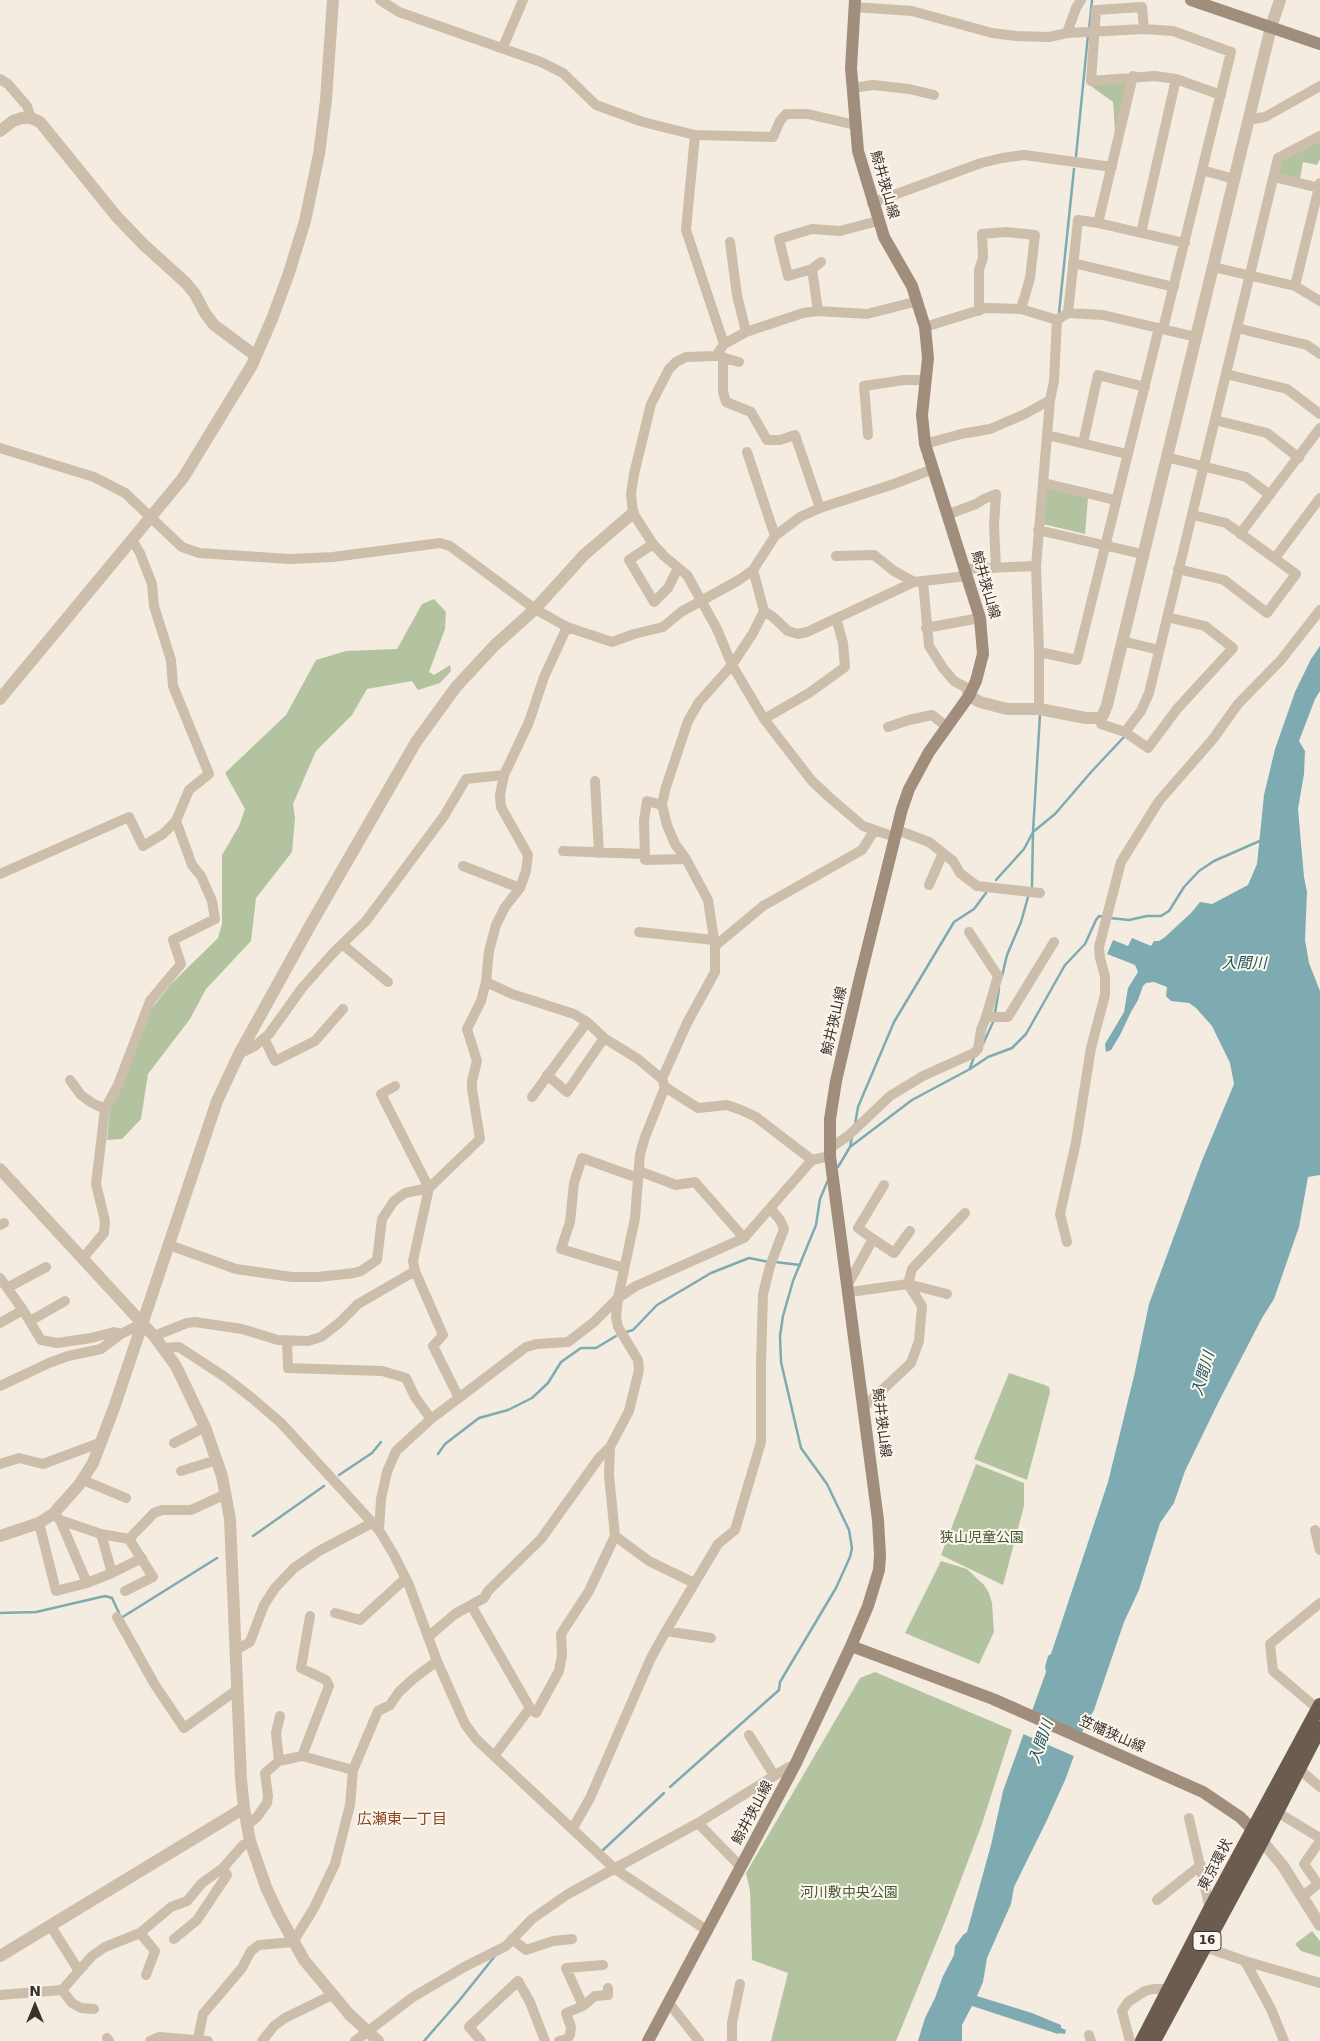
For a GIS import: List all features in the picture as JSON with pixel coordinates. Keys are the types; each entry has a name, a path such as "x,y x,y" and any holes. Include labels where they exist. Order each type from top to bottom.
{"highway":[{"name":"東京環状","path":"1154,2041 1199,1945 1210,1909 1319,1707"},
{"name":"東京環状","path":"1142,2041 1169,1989 1199,1945 1262,1841 1320,1730"}],"main road":[{"path":"1192,0 1320,44"},
{"name":"鯨井狭山線","path":"648,2041 795,1765 851,1646 875,1586 880,1555 864,1406 830,1152 830,1119 836,1081 896,833 909,789 929,752 969,696 979,674 983,654 980,618 926,444 922,415 928,358 925,327 912,286 884,237 872,203 858,151 854,125 851,68 854,4"},
{"name":"笠幡狭山線","path":"851,1646 994,1699 1187,1785 1227,1807 1253,1829 1262,1841"}],"street":[{"path":"0,698 184,478 256,356 290,273 305,221 319,154 325,109 333,0"},
{"path":"380,0 399,12 503,47 563,73 596,105 643,122 695,135 773,137 780,121 786,114 808,114 854,125"},
{"path":"503,47 523,0"},
{"path":"1066,33 1081,0"},
{"path":"1099,718 1107,705 1248,120 1271,27 1280,0"},
{"path":"854,4 912,11 992,33 1016,36 1049,37 1066,33 1144,29 1173,31 1231,52 1174,287 1126,454 1077,660 1039,652"},
{"path":"1144,29 1142,7 1096,10 1090,33 1091,82 1133,76 1155,76 1176,79 1221,94"},
{"path":"1098,222 1133,76"},
{"path":"0,79 8,84 27,106 31,118"},
{"path":"1141,232 1176,79"},
{"path":"853,88 873,85 909,89 934,95"},
{"path":"1248,120 1265,117 1320,86"},
{"path":"0,131 13,122 31,118 40,122 117,217 144,245 186,283 195,294 204,313 214,325 256,356"},
{"path":"695,135 686,230 724,344"},
{"path":"1125,732 1147,701 1278,158 1320,136"},
{"path":"872,203 981,163 1002,158 1024,155 1112,167"},
{"path":"1202,170 1234,179"},
{"path":"1274,178 1319,186 1317,206 1295,286"},
{"path":"1068,313 1078,220 1098,222 1184,243"},
{"path":"822,262 812,269 788,276 778,239 812,229 840,231 878,221"},
{"path":"978,312 978,270 983,258 982,234 1006,232 1035,235 1031,270 1021,309"},
{"path":"730,242 736,295 746,332"},
{"path":"1073,263 1174,287"},
{"path":"1213,267 1295,286 1320,301"},
{"path":"812,269 818,311"},
{"path":"820,508 795,435 780,440 767,440 751,412 726,402 719,356 724,344 746,332 803,313 818,311 867,314 918,301"},
{"path":"925,327 986,308 1021,309 1057,320 1068,313 1103,315 1196,337"},
{"path":"1039,709 1036,566 1050,400 1054,381 1057,320"},
{"path":"1237,328 1308,344 1320,354"},
{"path":"739,362 719,356 686,357 676,362 669,369 651,404 634,474 633,513 653,544 687,575 717,629 732,665 764,719 812,781 858,823 874,831 896,833 928,842 953,861 960,873 978,886 1040,893"},
{"path":"1226,374 1287,389 1320,414"},
{"path":"1083,443 1098,376 1145,387"},
{"path":"868,435 864,386 904,380 926,380"},
{"path":"926,444 962,434 990,429 1050,400"},
{"path":"1215,420 1267,433 1299,458"},
{"path":"1240,534 1320,428"},
{"path":"1047,435 1126,454"},
{"path":"0,448 94,477 125,493 182,547 199,553 289,559 333,557 440,543 450,546 535,609 567,627 612,642 663,627 681,612 700,600 739,580 752,570 775,536 800,517 820,508 933,469"},
{"path":"747,452 775,536"},
{"path":"1166,456 1246,477 1270,495"},
{"path":"1044,483 1115,500"},
{"path":"949,514 996,494 994,525 996,568"},
{"path":"1276,558 1320,498"},
{"path":"0,1536 24,1530 56,1517 83,1480 102,1442 169,1245 208,1122 239,1054 311,924 416,742 459,683 494,646 535,609 584,555 633,513"},
{"path":"1178,569 1224,580 1267,613 1296,574 1226,523 1193,515"},
{"path":"1038,530 1142,554"},
{"path":"0,874 129,817 143,846 163,834 176,821 189,790 209,774 173,686 171,660 154,606 152,584 140,553 132,540"},
{"path":"653,544 630,560 654,602 668,588 678,568"},
{"path":"836,556 874,555 894,571 918,581"},
{"path":"752,570 764,611 788,631 798,634 807,632 918,581 996,568 1036,566"},
{"path":"918,581 932,654 954,681 965,687 969,696 994,706 1039,709 1086,718 1099,718"},
{"path":"1066,1242 1060,1214 1076,1142 1090,1048 1105,995 1105,976 1099,947 1121,862 1159,801 1213,739 1238,704 1281,660 1320,610"},
{"path":"428,1637 456,1614 484,1598 488,1591 541,1539 599,1458 610,1447 629,1411 639,1370 638,1360 618,1328 616,1317 618,1298 635,1218 638,1174 645,1137 687,1023 715,972 714,943 708,900 686,859 675,844 662,805 670,772 688,721 699,702 732,665 754,633 764,611"},
{"path":"764,719 809,692 845,667 843,642 836,618"},
{"path":"926,628 980,618"},
{"path":"1099,718 1101,724 1125,732 1148,748 1177,708 1232,648 1205,626 1167,618"},
{"path":"169,1245 236,1269 292,1277 318,1277 361,1271 377,1260 382,1219 394,1201 405,1193 429,1188 480,1139 472,1089 477,1061 467,1030 481,1001 486,982 489,951 496,925 505,907 520,888 526,871 528,856 501,807 500,795 504,775 529,722 544,677 567,627"},
{"path":"1122,641 1159,650"},
{"path":"888,727 932,715 946,726"},
{"path":"239,1054 255,1046 264,1038 302,988 366,921 444,816 466,779 504,775"},
{"path":"596,781 599,853"},
{"path":"662,805 647,801 644,820 645,860 686,859"},
{"path":"84,1258 104,1233 105,1221 96,1184 105,1108 118,1085 150,1001 181,964 173,940 215,919 212,901 201,876 192,865 176,821"},
{"path":"640,932 714,943 763,906 862,850 874,831"},
{"path":"563,851 644,854"},
{"path":"929,885 943,854"},
{"path":"463,866 520,888"},
{"path":"375,1526 387,1472 396,1451 431,1418 526,1347 537,1344 568,1342 594,1322 618,1298 636,1286 744,1238 812,1160 830,1152 890,1096 923,1076 974,1053 978,1049 981,1030 998,976 969,932"},
{"path":"986,1017 1008,1017 1054,942"},
{"path":"342,944 388,982"},
{"path":"486,982 512,994 574,1014 587,1022 604,1038 638,1059 664,1083 698,1108 728,1105 748,1114 812,1160"},
{"path":"264,1038 275,1061 315,1041 343,1009"},
{"path":"532,1097 587,1022"},
{"path":"547,1075 567,1092 604,1038"},
{"path":"70,1080 81,1095 92,1103 105,1108"},
{"path":"395,1086 382,1094 429,1188 413,1261 415,1271 443,1335 433,1346 459,1398"},
{"path":"624,1268 561,1249 570,1222 574,1183 582,1158 676,1185 696,1182 744,1238"},
{"path":"0,1169 154,1336 188,1389 206,1427 226,1494 230,1519 241,1779 250,1841 266,1886 293,1942 304,1960 332,1995 378,2041"},
{"path":"884,1185 858,1228 894,1253 910,1231"},
{"path":"573,1828 590,1798 651,1658 718,1544 734,1530 761,1442 760,1364 763,1294 770,1266 784,1229 780,1220 770,1208"},
{"path":"864,1406 911,1362 918,1341 922,1306 908,1284 912,1269 965,1213"},
{"path":"873,1239 849,1288 908,1284 947,1294"},
{"path":"6,1291 46,1267"},
{"path":"154,1336 195,1322 242,1329 278,1340 308,1341 320,1337 339,1323 358,1304 415,1271"},
{"path":"0,1278 6,1291 23,1310 41,1340 57,1342 91,1338 114,1332 121,1334"},
{"path":"30,1321 65,1301"},
{"path":"0,1323 23,1310"},
{"path":"0,1386 68,1356 101,1349 121,1334 143,1323"},
{"path":"287,1341 288,1368 382,1372 406,1378 415,1397 431,1418"},
{"path":"163,1348 179,1347 205,1363 252,1398 280,1423 375,1526 406,1578 437,1661 465,1724 476,1739 615,1869 708,1931"},
{"path":"174,1443 206,1427"},
{"path":"0,1464 18,1458 43,1464 102,1442"},
{"path":"471,1605 530,1708 536,1713 559,1671 562,1655 562,1634 589,1591 615,1536 609,1475 610,1447"},
{"path":"181,1471 217,1460"},
{"path":"83,1480 126,1498"},
{"path":"129,1539 154,1513 162,1510 191,1510 226,1494"},
{"path":"56,1517 101,1534 129,1539 153,1577 125,1591"},
{"path":"56,1517 87,1583"},
{"path":"39,1523 56,1590 87,1583 142,1558"},
{"path":"236,1650 250,1642 264,1605 275,1588 294,1568 319,1551 375,1526"},
{"path":"1315,1530 1320,1550"},
{"path":"101,1534 112,1573"},
{"path":"615,1536 649,1562 694,1583"},
{"path":"335,1613 360,1620 406,1578"},
{"path":"1319,1707 1273,1671 1270,1644 1320,1603"},
{"path":"302,1756 329,1686 326,1680 301,1668 310,1616"},
{"path":"117,1617 155,1685 184,1728 238,1689"},
{"path":"666,1631 711,1638"},
{"path":"293,1942 314,1908 335,1864 350,1805 353,1770 378,1710 390,1704 399,1692 413,1679 437,1661"},
{"path":"494,1756 530,1708"},
{"path":"279,1761 276,1733 280,1716"},
{"path":"749,1735 774,1775"},
{"path":"247,1825 267,1803 265,1773 279,1761 302,1756 353,1770"},
{"path":"355,2041 413,1997 466,1966 506,1946 532,1919 568,1894 698,1823 774,1775 795,1765"},
{"path":"1299,1769 1320,1787"},
{"path":"0,1956 244,1808"},
{"path":"1277,1812 1320,1840 1304,1864 1318,1884 1303,1896"},
{"path":"1189,1818 1210,1909"},
{"path":"698,1823 741,1867"},
{"path":"0,1995 62,1990 92,1956 105,1947 140,1933 171,1907 187,1901 202,1883 223,1868 243,1845 250,1841"},
{"path":"1262,1841 1283,1866 1320,1925"},
{"path":"1157,1900 1201,1866"},
{"path":"174,1939 197,1920 202,1913 227,1875 223,1868"},
{"path":"50,1926 79,1971"},
{"path":"140,1933 155,1951 146,1975"},
{"path":"512,1939 526,1950 553,1941 572,1939"},
{"path":"150,2041 159,2038 203,2040 203,2014 242,1968 251,1951 259,1945 293,1942"},
{"path":"1199,1945 1320,1983"},
{"path":"1245,1961 1271,2009 1284,2041"},
{"path":"583,2006 566,1968 603,1965"},
{"path":"481,2041 469,2027 518,1982 530,2002 545,2041"},
{"path":"732,2041 732,2023 740,1984"},
{"path":"564,2040 570,2035 572,2027 566,2013 583,2006 595,1996 608,1995 608,1988"},
{"path":"1130,2041 1122,2011 1128,2002 1145,1991 1169,1989"},
{"path":"62,1990 72,2003 80,2008 94,2009"},
{"path":"262,2041 274,2026 285,2018 332,1995"},
{"path":"669,2003 699,2041"}],"green space":[{"path":"1125,81 1128,85 1115,132 1113,102 1088,84"},
{"path":"1320,140 1320,159 1317,165 1303,162 1300,179 1279,174 1282,160"},
{"path":"1046,487 1088,498 1085,534 1043,524"},
{"path":"434,599 446,612 445,629 429,672 434,675 450,665 451,671 440,683 418,690 412,681 367,689 352,715 316,751 293,804 295,818 292,852 256,898 251,941 206,989 190,1019 148,1074 141,1119 122,1139 107,1140 110,1110 152,1008 171,984 218,938 222,924 222,855 239,826 245,809 225,773 286,715 316,660 346,651 397,649 422,604"},
{"path":"1009,1373 1045,1385 1049,1387 1050,1392 1027,1480 974,1459"},
{"name":"狭山児童公園","path":"976,1464 1024,1483 1024,1506 1003,1585 941,1555"},
{"path":"941,1561 967,1569 984,1585 989,1593 992,1603 994,1632 979,1664 905,1633"},
{"name":"河川敷中央公園","path":"875,1672 1012,1730 982,1824 946,1919 896,2041 771,2041 788,1973 752,1960 750,1891 746,1873 860,1678"},
{"path":"1312,1931 1320,1941 1320,1957 1301,1951 1295,1944"}],"water":[{"name":"入間川","path":"1320,646 1320,691 1315,699 1299,741 1305,751 1304,774 1298,809 1307,892 1305,940 1309,963 1320,991 1320,1175 1308,1177 1299,1227 1274,1299 1262,1318 1219,1401 1185,1471 1174,1503 1160,1523 1139,1590 1124,1622 1094,1710 1083,1730 1066,1778 1014,1887 1011,1904 987,1958 983,1982 977,1996 1032,2013 1061,2025 1061,2028 1066,2030 1065,2034 1058,2034 972,2006 962,2025 962,2041 918,2041 925,2018 954,1955 955,1946 967,1932 991,1845 1003,1791 1046,1672 1045,1667 1048,1656 1051,1654 1108,1482 1134,1376 1149,1304 1201,1163 1234,1084 1230,1063 1212,1026 1189,1003 1171,1001 1166,996 1167,987 1154,982 1146,983 1143,986 1120,1035 1111,1050 1106,1052 1105,1044 1124,1012 1128,988 1138,972 1135,965 1107,954 1113,940 1128,946 1132,938 1151,946 1154,941 1159,941 1165,937 1200,902 1212,904 1248,885 1257,864 1264,795 1275,749 1295,692 1311,659"}],"pier":[{"path":"1030,1710 1084,1733 1076,1757 1021,1733"}],"waterway":[{"path":"1089,30 1092,0"},
{"path":"1076,156 1088,35"},
{"path":"1059,313 1074,169"},
{"path":"1032,886 1033,832 1040,714"},
{"path":"996,880 1024,849 1033,832 1055,814 1124,737"},
{"path":"1110,918 1129,920 1147,916 1161,916 1169,911 1184,887 1199,871 1214,861 1262,840"},
{"path":"855,1125 858,1107 894,1022 954,922 974,909 986,893"},
{"path":"1002,976 1007,955 1021,922 1028,897"},
{"path":"850,1147 912,1100 970,1069 988,1057 1012,1048 1026,1034 1065,965 1085,944 1096,920 1099,916 1105,917"},
{"path":"995,1013 999,989"},
{"path":"983,1044 994,1020"},
{"path":"970,1068 974,1057"},
{"path":"838,1167 850,1147 852,1137"},
{"path":"670,1787 779,1690 780,1682 836,1588 850,1557 852,1548 849,1530 827,1484 801,1448 781,1362 780,1336 783,1316 793,1281 816,1225 820,1199 828,1180"},
{"path":"626,1332 633,1330 657,1305 711,1273 749,1258 769,1262"},
{"path":"775,1262 800,1265"},
{"path":"438,1454 445,1444 479,1418 508,1410 532,1398 548,1383 561,1362 581,1348 596,1348 616,1336"},
{"path":"339,1475 372,1453 381,1442"},
{"path":"253,1536 324,1486"},
{"path":"121,1618 217,1558"},
{"path":"0,1613 36,1612 105,1596 112,1598 119,1613"},
{"path":"603,1850 664,1793"},
{"path":"424,2041 495,1956"}],"district":[{"name":"広瀬東一丁目","path":"402,1820"}]}
